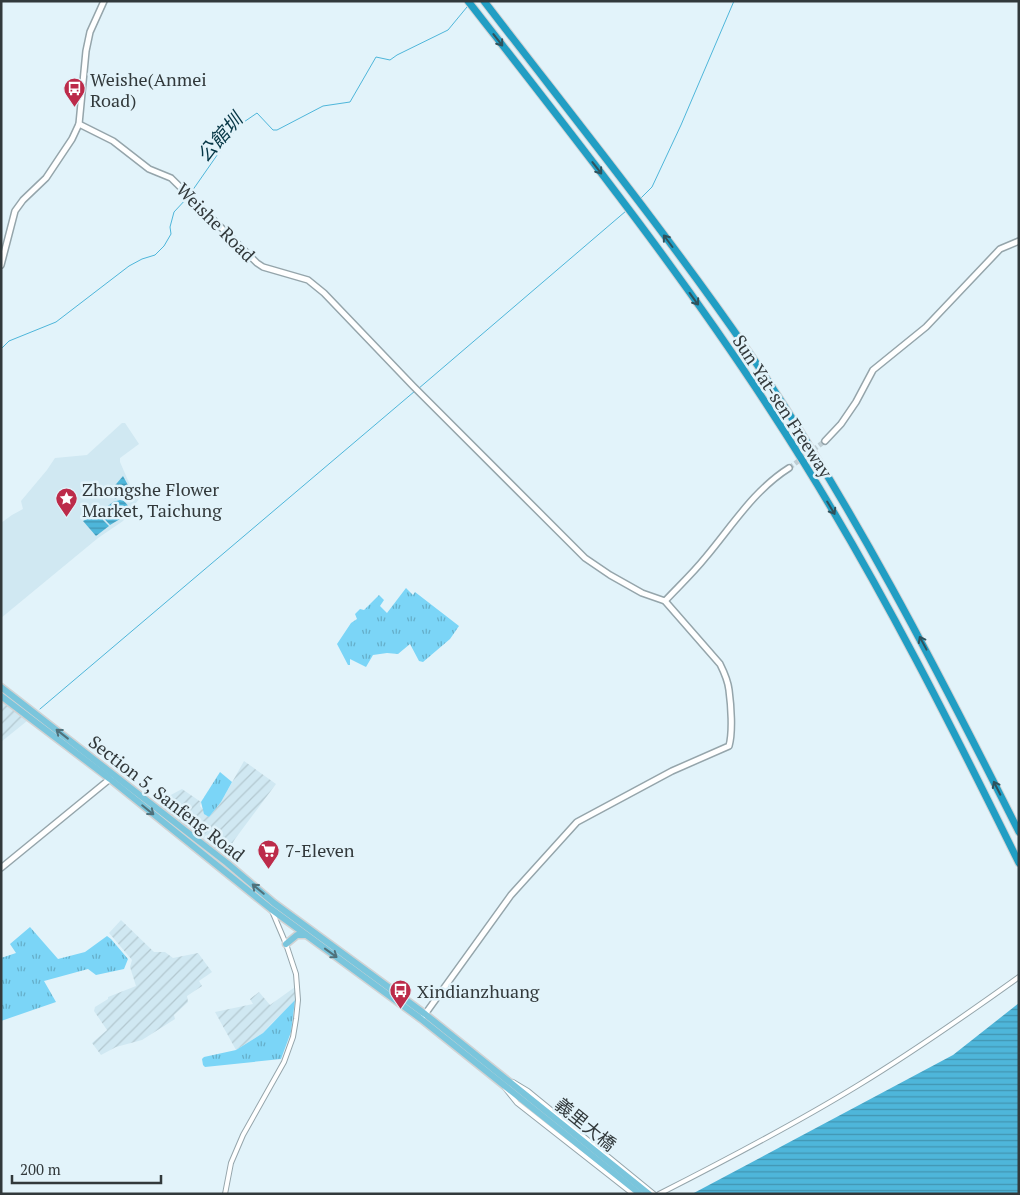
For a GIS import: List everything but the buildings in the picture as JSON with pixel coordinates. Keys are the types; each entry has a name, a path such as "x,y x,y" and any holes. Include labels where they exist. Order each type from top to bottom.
{"highway":[{"name":"Sun Yat-sen Freeway","path":"468,1 661,253 744,371 804,462 929,683 1019,863"},
{"name":"Sun Yat-sen Freeway","path":"484,1 615,169 748,351 800,431 851,515 907,614 1019,832"}],"main road":[{"name":"Section 5, Sanfeng Road","path":"1,687 112,777"},
{"name":"Section 5, Sanfeng Road","path":"1,696 227,863 306,935 423,1017"},
{"name":"Section 5, Sanfeng Road","path":"273,906 423,1017 504,1081"},
{"path":"286,944 297,936 306,935"},
{"name":"義里大橋","path":"504,1081 640,1194"},
{"name":"義里大橋","path":"504,1081 649,1194"}],"street":[{"path":"1,265 15,211 23,200 46,178 72,139 79,124 86,51 90,32 104,1"},
{"name":"Weishe Road","path":"79,124 113,141 148,169 171,178 257,264 308,280 318,288 584,558 610,576 642,593 665,601"},
{"path":"825,441 841,424 874,370 926,327 1000,249 1019,241"},
{"path":"423,1017 511,895 577,822 672,771 729,746 731,736 729,690 725,675 720,664 665,601 705,559 757,493 789,468"},
{"path":"1,868 112,777"},
{"path":"225,1194 230,1163 243,1135 284,1062 293,1037 298,1000 296,974 273,906"},
{"path":"660,1194 707,1170 856,1086 931,1039 1019,977"},
{"path":"504,1081 510,1096 517,1103 633,1194"},
{"path":"504,1081 521,1085 528,1090 654,1194"}],"shaded area":[{"name":"Zhongshe Flower Market, Taichung","path":"122,423 125,423 139,444 120,458 120,462 130,485 141,496 123,521 98,538 1,618 1,523 23,509 21,501 55,458 87,455"},
{"path":"123,476 129,487 135,492 124,498 121,495 115,499 111,490"},
{"path":"124,501 130,508 120,519 110,525 99,513 113,502"},
{"path":"97,514 109,526 96,536 83,521"},
{"path":"1,701 27,721 1,742"},
{"path":"244,761 276,784 227,852 215,848 158,806 167,797 182,789 201,802 200,806 209,817 221,802"},
{"path":"121,920 154,952 165,952 173,958 198,953 212,972 199,981 202,986 187,996 188,1002 174,1015 175,1019 142,1040 116,1047 101,1055 92,1043 107,1030 94,1011 95,1007 108,999 108,997 136,986 130,967 132,960 109,933"},
{"path":"295,987 295,1000 285,1011 263,1033 236,1050 215,1012 253,1004 250,999 259,992 270,1005"},
{"path":"1019,1003 1019,1194 692,1194 953,1055"}],"green space":[{"path":"406,588 413,595 415,592 459,626 450,639 423,662 419,661 410,644 398,654 373,655 366,667 350,659 350,665 348,665 337,644 351,623 357,619 355,614 360,609 364,610 379,595 384,600 380,606 387,613"},
{"path":"220,772 232,782 221,802 209,817 204,814 201,802"},
{"path":"30,927 58,959 85,952 107,936 128,959 124,969 96,975 88,969 44,981 56,1002 1,1021 1,958 16,953 10,944"},
{"path":"295,1000 291,1032 281,1059 205,1067 203,1065 202,1059 204,1057 236,1050 263,1033"}],"waterway":[{"path":"640,199 652,187 681,125 734,1"},
{"name":"公館圳","path":"190,194 229,138 241,124 257,113 273,130 277,130 323,106 350,102 376,57 390,60 448,30 467,7"},
{"name":"公館圳","path":"1,349 9,341 56,322 129,266 155,255 164,246 171,234 170,227 174,212 188,197"},
{"path":"418,389 626,211"},
{"path":"40,709 415,391"}],"tunnel":[{"path":"789,468 825,441"}],"place":[{"name":"Weishe(Anmei Road)","path":"74,108"},
{"name":"Zhongshe Flower Market, Taichung","path":"66,518"},
{"name":"7-Eleven","path":"269,869"},
{"name":"Xindianzhuang","path":"401,1010"}]}
